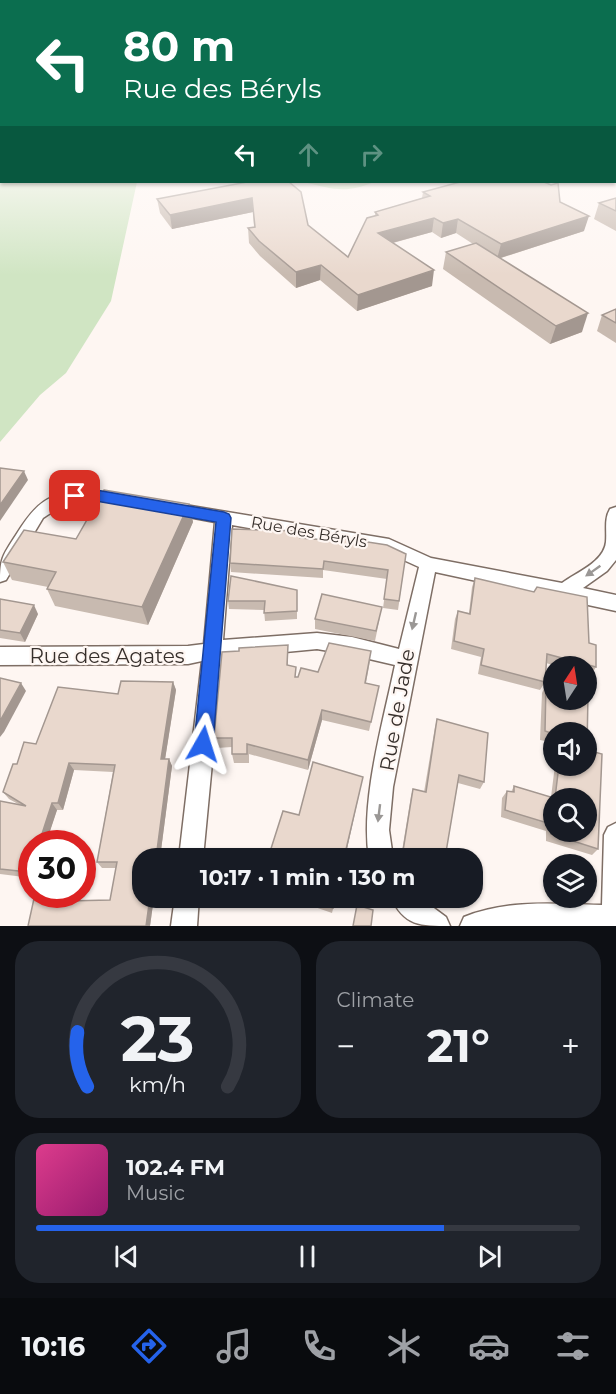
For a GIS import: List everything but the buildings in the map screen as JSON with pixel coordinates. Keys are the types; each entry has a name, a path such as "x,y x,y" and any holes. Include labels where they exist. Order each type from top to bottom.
{"street":[{"path":"0,575 37,514 55,501 84,495 131,502"},
{"name":"Rue des Béryls","path":"154,506 388,546 428,564 616,603"},
{"path":"566,591 607,561 615,546 616,513"},
{"path":"192,848 213,652 224,518"},
{"name":"Rue de Jade","path":"379,848 378,812 405,659 428,564"},
{"name":"Rue des Agates","path":"0,656 188,656 235,647 317,641 352,646 405,659"},
{"path":"473,926 526,915 615,917 616,835"},
{"path":"184,926 186,908"},
{"path":"412,908 437,926"}],"green space":[{"path":"0,188 136,188 111,301 66,373 40,395 0,442"}],"route":[{"path":"75,496 96,496 224,518 203,744"}]}
